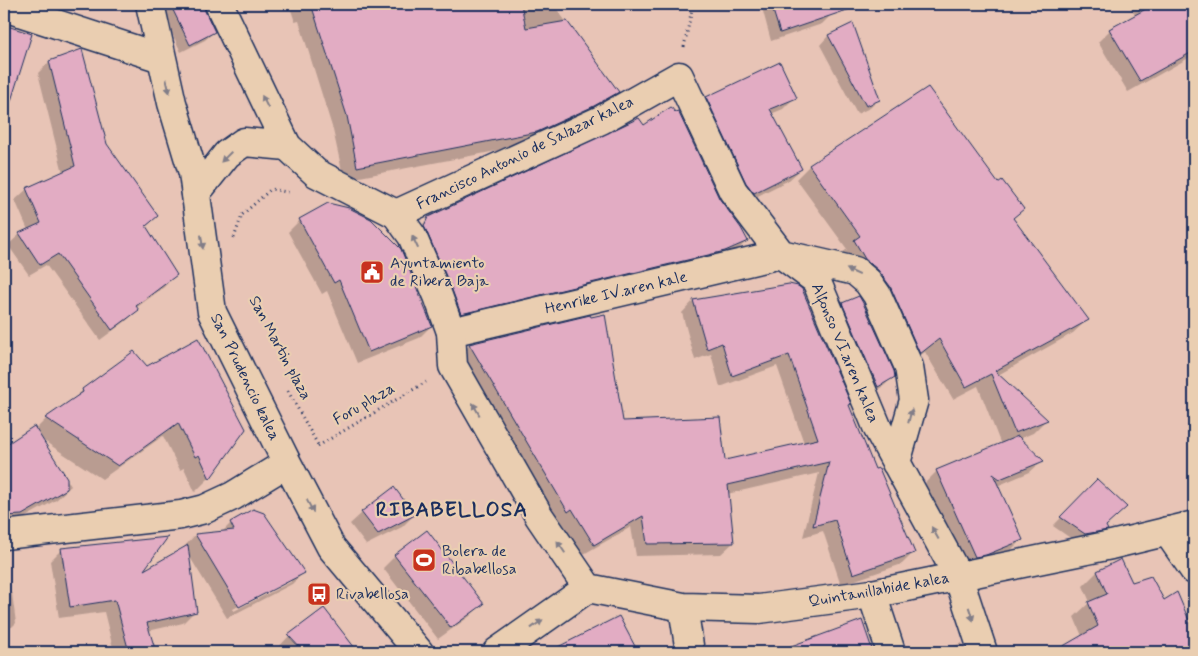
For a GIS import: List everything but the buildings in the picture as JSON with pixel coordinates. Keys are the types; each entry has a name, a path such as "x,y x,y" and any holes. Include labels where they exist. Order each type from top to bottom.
{"street":[{"name":"San Prudencio kalea","path":"150,4 172,104 193,173 212,312 287,463 332,547 419,652"},
{"path":"219,4 287,146 316,173 396,214 412,236 438,296 451,332 453,366 539,516 588,588 497,652"},
{"path":"4,7 161,58"},
{"name":"Francisco Antonio de Salazar kalea","path":"396,214 601,120 679,76"},
{"name":"Alfonso VI.aren kalea","path":"679,76 733,191 781,254 816,280 878,430 958,576 983,652"},
{"path":"196,194 227,154 244,142 287,146"},
{"name":"Alfonso VI.aren kalea","path":"781,254 856,271 868,282 877,295 909,367 914,400 896,463"},
{"name":"Henrike IV.aren kale","path":"451,332 781,254"},
{"path":"4,535 181,515 205,509 234,496 287,463"},
{"name":"Quintanillabide kalea","path":"588,588 683,607 759,609 872,594 1110,545 1194,525"},
{"path":"1167,531 1194,570"},
{"path":"872,594 891,652"},
{"path":"683,607 690,652"}],"path":[{"path":"679,76 693,4"},
{"path":"234,239 242,215 271,189 312,196 325,177"},
{"name":"Foru plaza","path":"287,463 453,366"},
{"name":"San Martin plaza","path":"285,384 318,445"}],"place":[{"name":"Ayuntamiento de Ribera Baja","path":"372,272"},
{"name":"Bolera de Ribabellosa","path":"424,560"},
{"name":"Rivabellosa","path":"319,594"}],"district":[{"name":"RIBABELLOSA","path":"452,510"}]}
